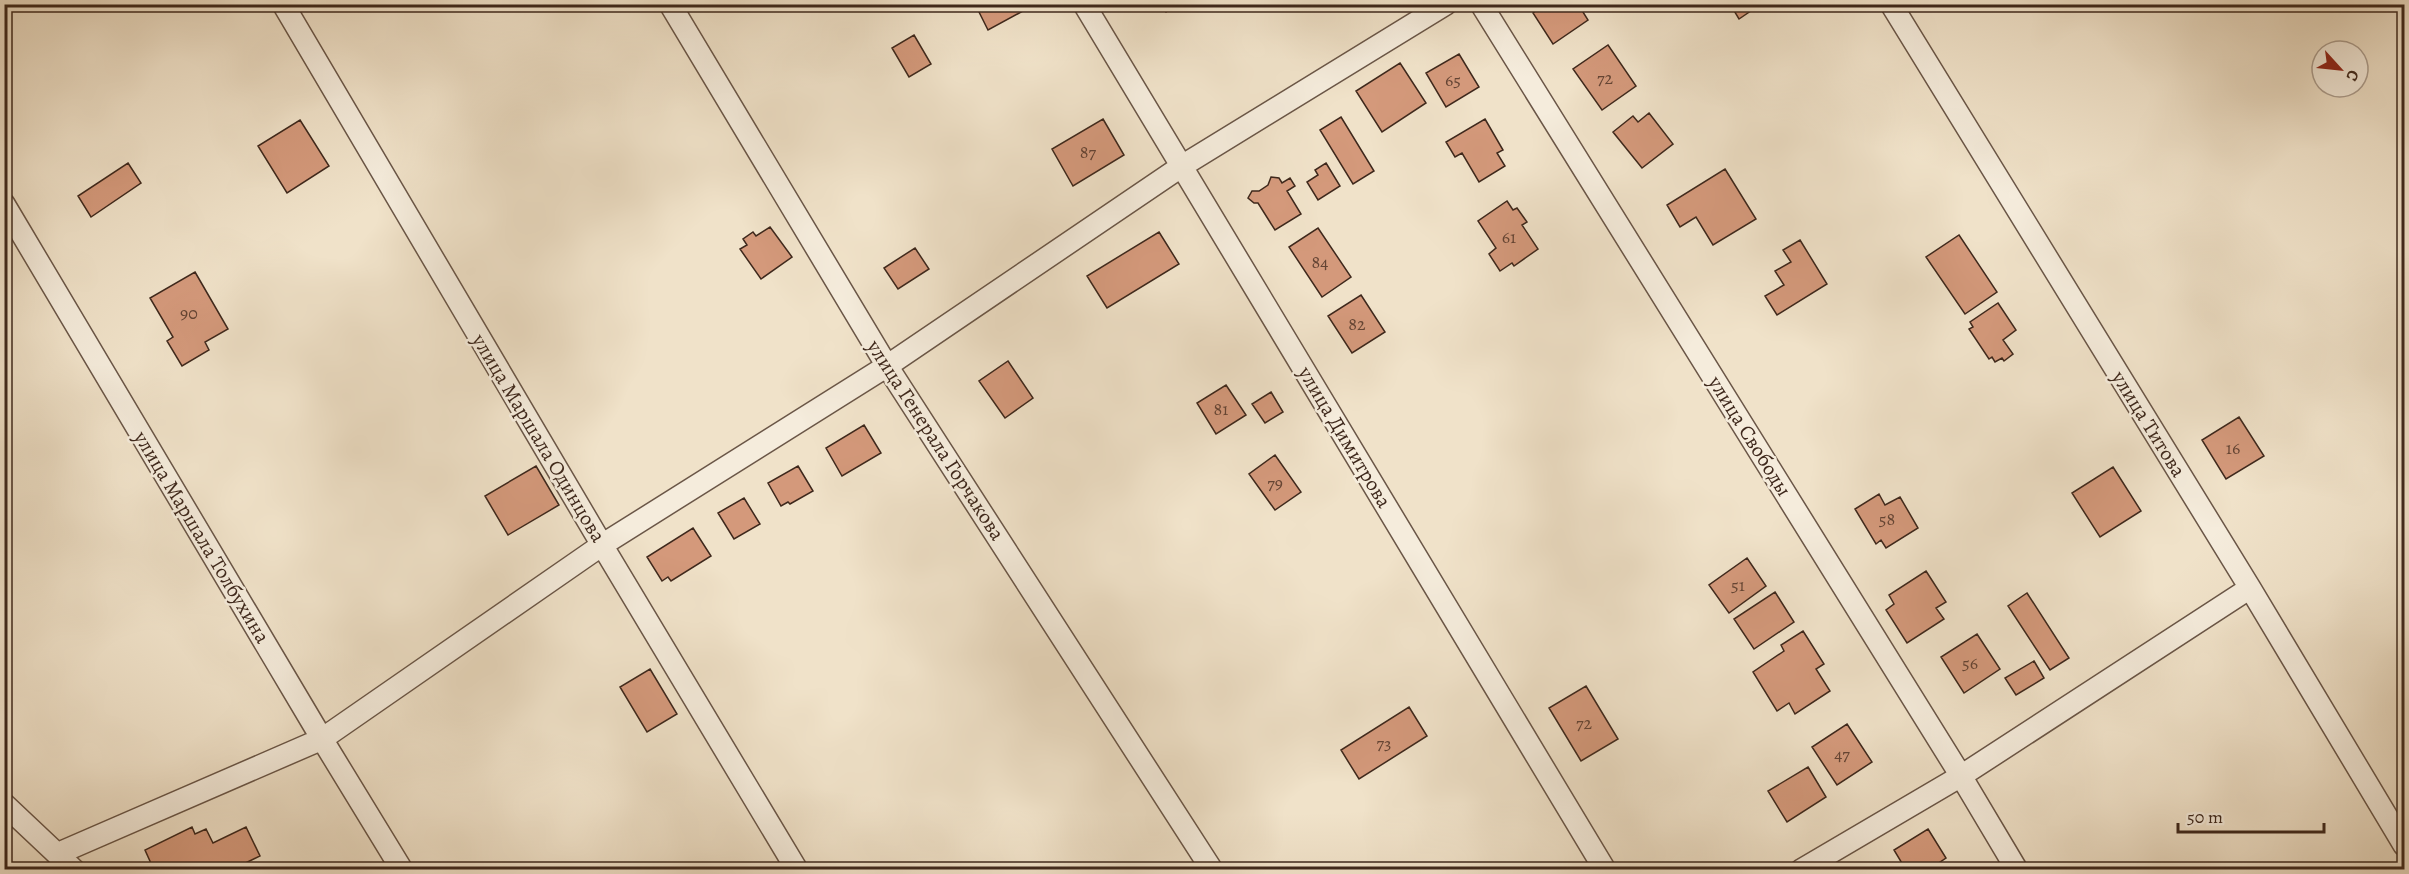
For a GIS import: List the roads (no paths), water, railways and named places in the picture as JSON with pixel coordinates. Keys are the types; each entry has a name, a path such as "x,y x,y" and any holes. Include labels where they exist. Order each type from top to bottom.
{"street":[{"name":"улица Маршала Одинцова","path":"283,4 602,545 798,870"},
{"name":"улица Генерала Горчакова","path":"670,4 887,366 1212,870"},
{"name":"улица Димитрова","path":"1084,4 1605,870"},
{"path":"57,854 322,739 602,545 887,366 1182,165 1446,4"},
{"name":"улица Свободы","path":"1481,4 1961,776 2017,870"},
{"name":"улица Титова","path":"1891,4 2250,588 2404,845"},
{"name":"улица Маршала Толбухина","path":"4,204 402,870"},
{"path":"1801,870 1961,776 2250,588"},
{"path":"4,804 74,870"}]}
